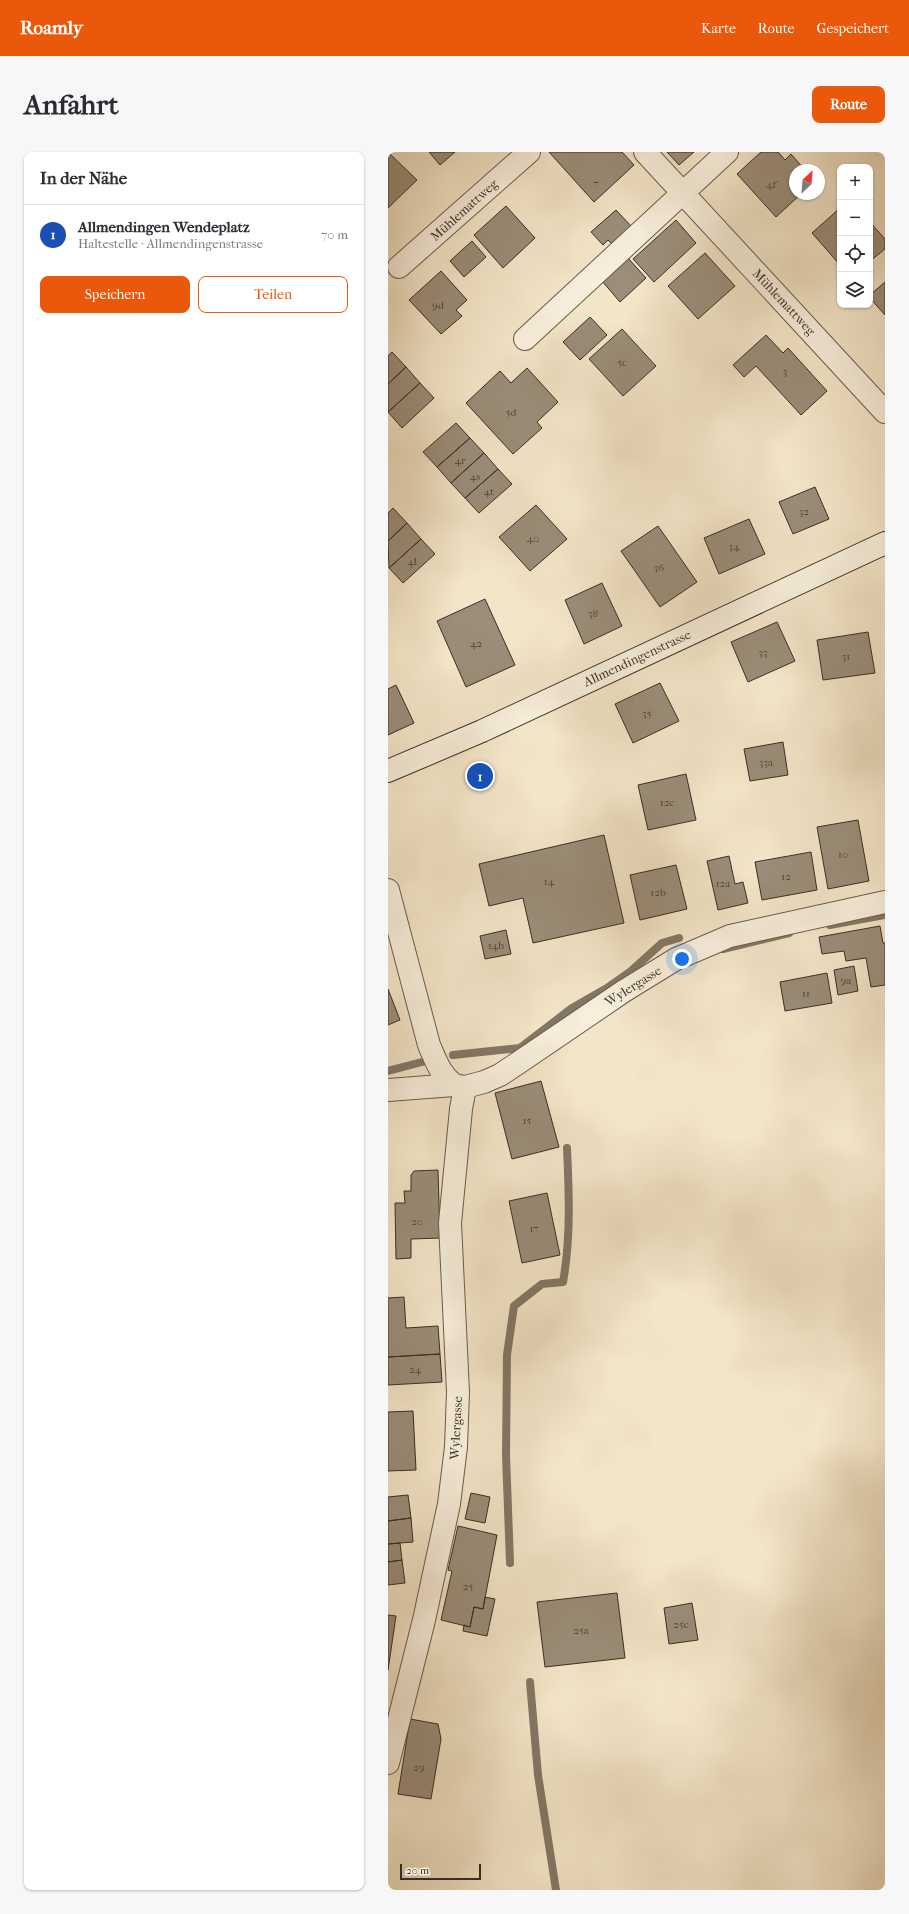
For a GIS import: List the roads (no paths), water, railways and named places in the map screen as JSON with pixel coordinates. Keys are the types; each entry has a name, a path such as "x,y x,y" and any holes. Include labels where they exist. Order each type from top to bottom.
{"street":[{"name":"Mühlemattweg","path":"399,268 529,152"},
{"name":"Mühlemattweg","path":"645,152 885,412"},
{"path":"525,339 681,192 726,152"},
{"name":"Allmendingenstrasse","path":"388,771 489,728 885,543"},
{"path":"388,890 429,1045 438,1068 445,1078 459,1086"},
{"name":"Wylergasse","path":"388,1763 424,1620 449,1504 456,1447 458,1392 450,1223 460,1117 459,1086 500,1075 624,991 676,959 730,936 885,902"},
{"path":"388,1090 459,1086"}],"waterway":[{"path":"830,925 885,915"},
{"path":"723,949 789,933"},
{"path":"453,1055 520,1048 572,1008 607,988 631,971 662,943 679,938"},
{"path":"388,1071 422,1062"},
{"path":"510,1563 506,1455 507,1355 514,1306 542,1284 563,1282 566,1265 568,1232 569,1198 567,1148"},
{"path":"530,1682 538,1775 556,1890"}],"place":[{"name":"Allmendingen Wendeplatz","path":"480,776"}]}
